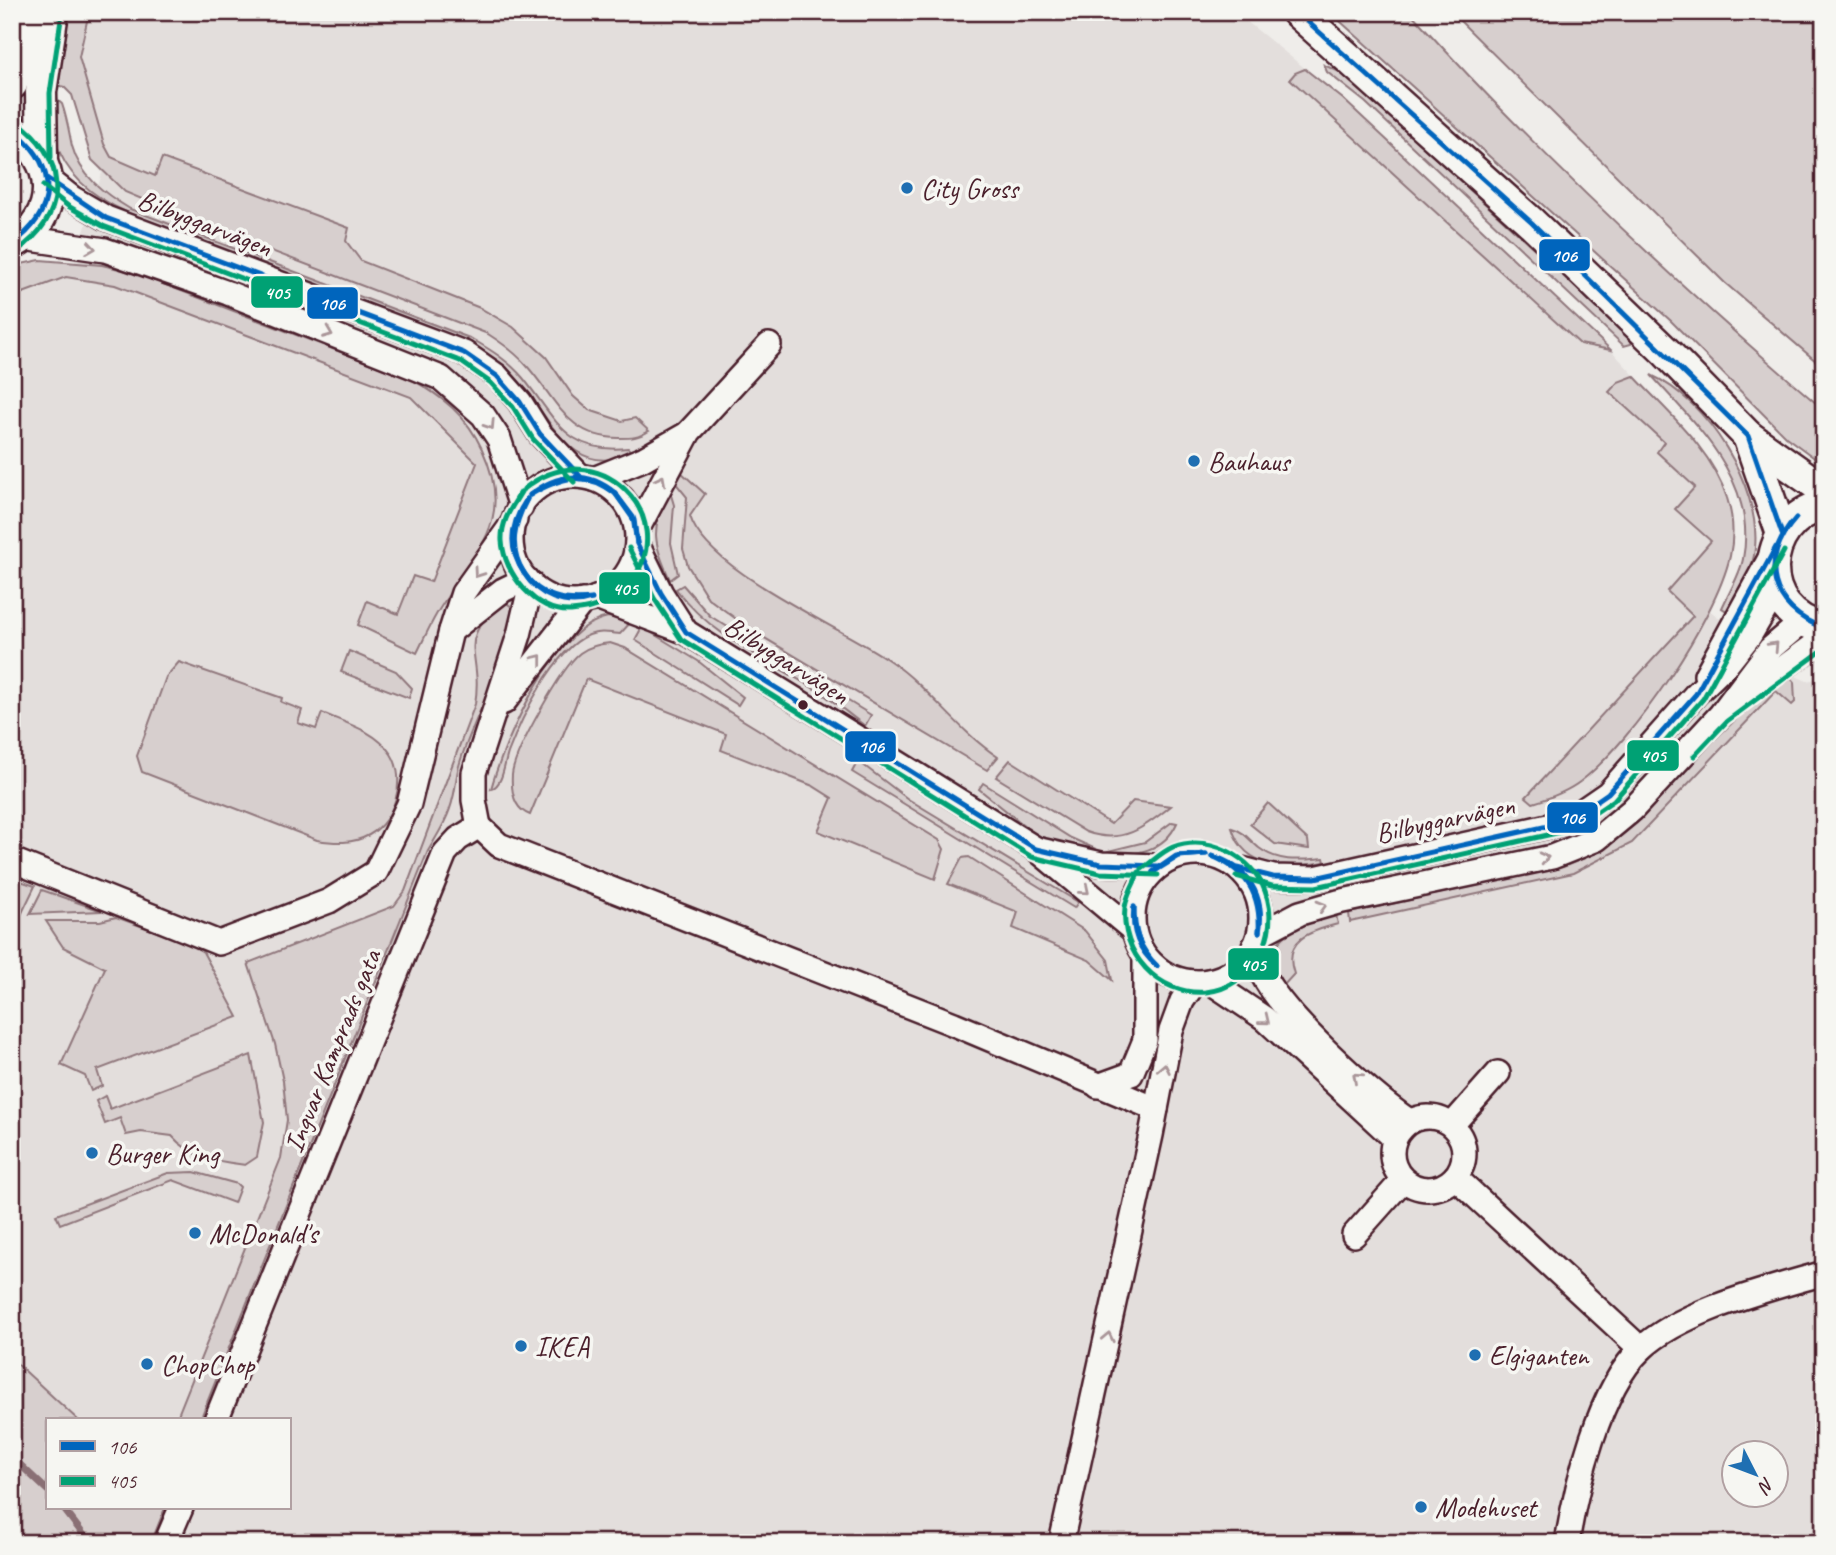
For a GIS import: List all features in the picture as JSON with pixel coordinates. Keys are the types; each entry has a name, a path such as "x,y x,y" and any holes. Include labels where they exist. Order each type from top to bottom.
{"main road":[{"path":"1297,12 1532,223 1667,353 1748,436 1824,490"},
{"path":"12,49 40,13"},
{"path":"12,84 40,13"},
{"path":"18,241 41,218 48,198 41,92 40,13"},
{"path":"12,130 30,141 45,168"},
{"path":"1748,436 1779,540"},
{"path":"1817,629 1783,602 1777,589 1773,561 1779,540 1801,513 1824,505"}],"street":[{"name":"Bilbyggarvägen","path":"45,168 72,198 106,218 464,354 497,376 520,402 540,434 587,478 618,493 627,504 637,537 686,632"},
{"name":"Bilbyggarvägen","path":"18,241 105,250 228,293 441,378 483,415 499,439 518,513 512,548 528,582 555,599 590,599 686,632 1036,849 1133,930"},
{"path":"496,713 590,599 609,591 624,577 634,558 637,537 690,432 769,345"},
{"path":"12,860 219,943 328,901 376,872 409,804 451,631 463,593 529,496 552,480 587,478 627,467 690,432"},
{"name":"Bilbyggarvägen","path":"1696,694 1779,540"},
{"path":"451,631 503,590 528,582"},
{"path":"528,582 496,713 483,741 474,773 474,800 479,826 499,845 954,1024 1156,1109"},
{"name":"Bilbyggarvägen","path":"1238,868 1273,877 1315,878 1566,822 1608,793 1696,694 1727,664 1750,635 1777,589"},
{"path":"1061,1543 1171,1031 1182,1001 1202,982 1236,970 1257,940 1300,913 1338,902 1552,857 1597,839 1632,810 1721,714 1770,649 1817,629"},
{"name":"Ingvar Kamprads gata","path":"217,1418 445,853 458,839 479,826"},
{"name":"Bilbyggarvägen","path":"1036,849 1101,864 1158,866"},
{"path":"1098,1086 1131,1074 1145,1040 1145,957 1133,930 1132,916 1139,888 1158,866 1184,854 1199,853 1213,855 1238,868 1248,879 1258,898 1262,919 1257,940 1261,972 1280,1001 1401,1129"},
{"path":"1145,957 1167,975 1202,982 1264,1018 1401,1129"},
{"path":"1452,1125 1498,1073"},
{"path":"1431,1116 1452,1125 1464,1145 1464,1156 1455,1177 1435,1189 1413,1186 1403,1180 1392,1160 1401,1129 1431,1116"},
{"path":"1455,1177 1641,1349"},
{"path":"1354,1235 1403,1180"},
{"path":"1567,1543 1598,1420 1615,1385 1641,1349 1691,1316 1824,1273"},
{"path":"166,1543 180,1510"}],"shaded area":[{"path":"66,12 1235,12 1343,99 1611,350 1698,445 1715,471 1727,498 1733,527 1730,556 1708,609 1786,672 1807,681 1824,677 1824,1543 12,1543 12,266 40,260 75,262 102,173 86,146 72,95 64,87 50,83"},
{"path":"66,12 89,12 79,57 104,144 111,157 155,176 162,158 349,228 346,241 361,261 480,308 513,327 546,357 573,396 589,410 622,421 635,418 649,431 624,438 601,436 587,431 564,414 517,356 488,334 201,224 125,192 92,160 72,95 64,87 50,83"},
{"path":"1330,12 1410,12 1508,117 1611,218 1824,410 1824,465 1786,437 1671,321"},
{"path":"1451,12 1824,12 1824,368 1725,283"},
{"path":"1324,65 1342,73 1632,338 1631,344 1624,346 1365,102 1327,72"},
{"path":"1305,69 1343,99 1611,350 1580,344 1290,79 1295,73"},
{"path":"55,98 62,104 72,146 87,175 130,209 472,339 512,366 555,420 576,440 590,446 628,448 632,453 611,459 593,458 577,452 552,426 512,373 469,343 128,213 105,201 75,176 61,155 54,132"},
{"path":"40,260 102,265 132,272 411,379 433,392 461,417 476,437 491,474 495,496 493,515 479,550 438,611 417,653 358,625 367,601 398,614 413,576 431,582 477,463 411,397 115,285 66,277 12,297 12,266"},
{"path":"1651,375 1672,387 1710,424 1726,448 1749,498 1755,524 1754,557 1746,582 1730,613 1722,608 1743,559 1745,531 1742,505 1733,481 1705,436"},
{"path":"1634,376 1687,432 1711,463 1727,498 1732,519 1730,556 1722,582 1690,645 1624,738 1576,785 1533,803 1526,797 1693,616 1667,591 1711,541 1675,509 1695,487 1657,452 1664,442 1609,392 1618,382"},
{"path":"681,472 705,494 690,516 701,537 721,557 778,596 868,647 904,672 969,734 998,757 987,770 751,630 708,598 688,566 683,549 687,497 674,481"},
{"path":"667,493 671,495 674,505 671,543 678,574 670,580 656,537 658,517"},
{"path":"683,585 710,616 871,715 865,726 821,693 724,635 690,606 676,589"},
{"path":"505,602 512,607 505,648 466,746 449,812 428,851 201,1418 177,1418 281,1158 287,1120 283,1081 275,1044 248,963 394,906 405,891 475,704 475,637 489,615"},
{"path":"608,617 631,622 620,634 589,635 563,655 530,704 508,753 501,779 491,789 507,743 534,688 551,663 569,641 588,625"},
{"path":"642,627 698,661 743,697 738,705 635,640"},
{"path":"610,643 625,648 939,840 944,849 935,879 818,831 832,798 813,786 721,750 726,734 586,679 530,815 525,812 515,799 512,775 530,730 572,661 587,649"},
{"path":"349,651 396,671 412,688 409,698 341,672"},
{"path":"179,662 282,698 281,702 302,710 298,723 316,729 322,713 377,739 391,754 398,775 396,799 386,820 378,829 357,840 317,840 142,772 137,756 166,677"},
{"path":"1786,672 1794,682 1795,702 1792,705 1776,691 1632,843 1573,873 1350,922 1349,913 1563,867 1610,845 1637,823 1711,743"},
{"path":"1010,760 1111,824 1133,801 1171,806 1132,832 1111,837 1099,836 1086,832 996,777"},
{"path":"858,761 908,799 1078,902 1074,908 852,772"},
{"path":"983,783 1071,838 1096,849 1095,855 1041,839 979,789"},
{"path":"1268,803 1308,840 1309,849 1275,844 1250,824"},
{"path":"1172,822 1177,823 1157,846 1128,854 1107,856 1108,851 1145,842"},
{"path":"1232,828 1274,856 1290,859 1324,858 1325,862 1283,865 1258,859 1238,842"},
{"path":"969,857 1085,931 1108,960 1112,980 1089,960 1013,928 1018,912 948,884 962,858"},
{"path":"12,878 35,886 21,915 12,915"},
{"path":"42,890 102,911 30,914"},
{"path":"1336,915 1338,924 1309,934 1295,945 1291,962 1294,974 1284,985 1275,969 1273,956 1277,945 1295,929"},
{"path":"116,917 190,944 203,952 238,1017 97,1070 102,1086 91,1091 85,1076 61,1065 105,968 63,947 46,921 100,921"},
{"path":"251,1055 264,1122 257,1157 245,1165 196,1154 172,1136 141,1132 126,1135 120,1118 105,1124 96,1101 105,1096 110,1109"},
{"path":"194,1172 237,1184 240,1187 234,1203 173,1180 60,1224 56,1215 168,1173"},
{"path":"12,1359 76,1418 46,1418 46,1510 164,1510 151,1543 12,1543"}],"waterway":[{"path":"12,1457 46,1489"},
{"path":"65,1510 86,1538 98,1543"}],"transit line":[{"name":"106","path":"1297,12 1532,223 1748,436 1782,534"},
{"name":"405","path":"51,157 50,93 62,13"},
{"name":"405","path":"17,251 33,238 45,223 56,191 55,174 49,158 39,142 24,127"},
{"name":"106","path":"12,244 27,232 37,219 47,190 41,162 18,134"},
{"name":"106","path":"48,179 106,218 464,353 497,376 520,402 540,434 580,476"},
{"name":"405","path":"43,186 68,206 103,226 460,361 491,383 513,407 533,439 574,482"},
{"name":"405","path":"521,492 505,521 502,541 509,566 524,589 546,606 571,611 604,603 625,588 644,556 646,532 639,508 624,489 604,475 579,469 552,473 524,489"},
{"name":"106","path":"530,495 551,482 572,477 594,481 615,493"},
{"name":"106","path":"530,495 562,480 572,479 593,481 615,493"},
{"name":"106","path":"615,493 633,517 637,543"},
{"name":"106","path":"615,493 634,520 637,543"},
{"name":"106","path":"524,573 515,554 513,536 517,518 527,499"},
{"name":"106","path":"524,573 514,545 516,527 527,499"},
{"name":"106","path":"1796,518 1784,534 1777,550 1775,582 1781,596 1792,609 1806,620 1824,628"},
{"name":"106","path":"637,544 661,593 686,632 1036,849 1101,864 1158,866"},
{"name":"106","path":"1238,868 1273,877 1315,878 1566,822 1608,793 1696,694 1776,547"},
{"name":"405","path":"629,548 654,598 681,639 1032,857 1100,873 1158,875"},
{"name":"405","path":"1236,876 1272,886 1316,887 1570,830 1614,800 1703,699 1784,551"},
{"name":"106","path":"524,573 545,593 563,599 592,599"},
{"name":"106","path":"524,573 537,588 553,598 572,602 592,599"},
{"name":"405","path":"1694,756 1727,721 1824,649"},
{"name":"405","path":"1139,872 1126,903 1125,924 1136,955 1158,979 1172,987 1206,992 1223,988 1250,969 1260,956 1266,941 1270,924 1269,907 1259,879 1240,858 1215,846 1187,844 1173,847 1142,869"},
{"name":"106","path":"1153,872 1176,856 1206,854"},
{"name":"106","path":"1153,872 1179,856 1206,854"},
{"name":"106","path":"1212,856 1235,867 1251,884 1260,906 1259,932"},
{"name":"106","path":"1212,856 1234,869 1249,885 1257,906 1259,932"},
{"name":"106","path":"1134,907 1139,939 1157,966"},
{"name":"106","path":"1134,907 1137,940 1157,966"}],"place":[{"name":"City Gross","path":"907,188"},
{"name":"Bauhaus","path":"1194,461"},
{"name":"Burger King","path":"92,1153"},
{"name":"McDonald's","path":"195,1233"},
{"name":"IKEA","path":"521,1346"},
{"name":"Elgiganten","path":"1475,1355"},
{"name":"ChopChop","path":"147,1364"},
{"name":"Modehuset","path":"1421,1507"}]}
